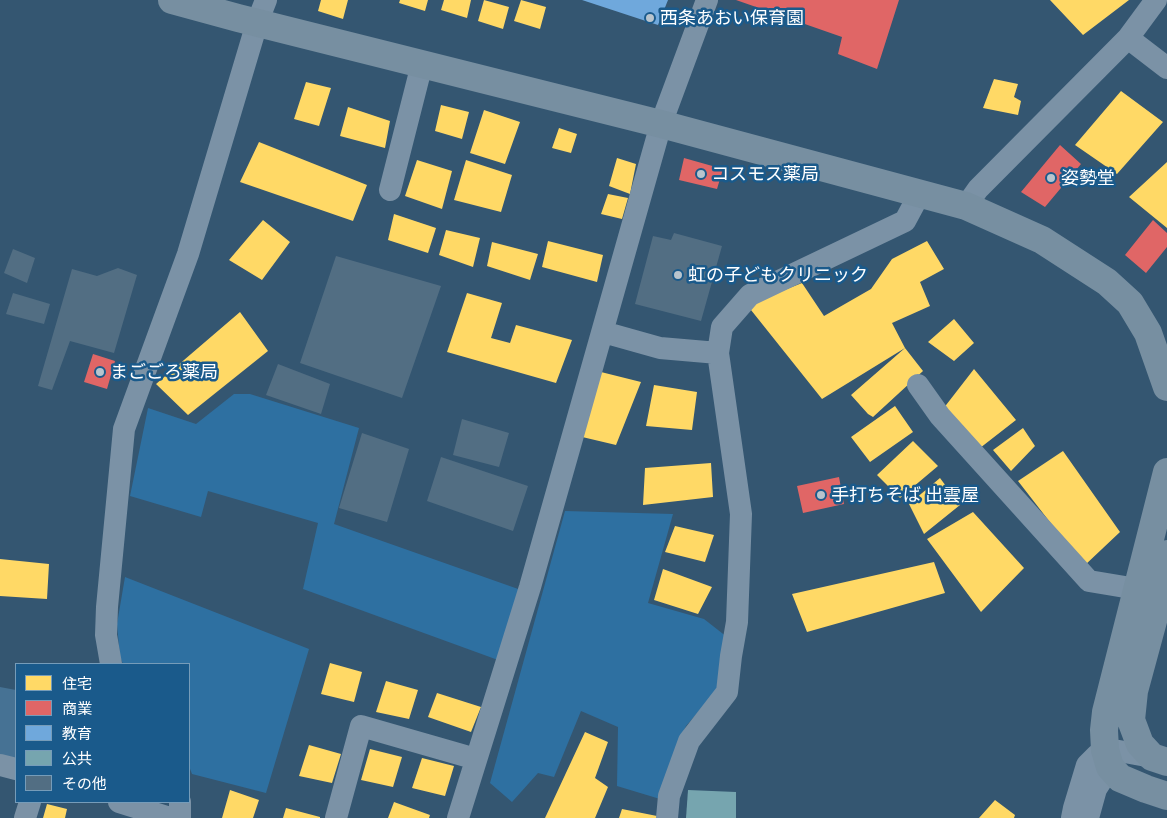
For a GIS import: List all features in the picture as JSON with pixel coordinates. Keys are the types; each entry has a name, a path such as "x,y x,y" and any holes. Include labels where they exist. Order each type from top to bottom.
{"street":[{"path":"172,0 262,11 422,64 661,124 966,206 1042,240 1108,282 1130,303 1148,333 1167,387"},
{"path":"458,818 530,587 661,124 707,0"},
{"path":"966,206 978,189 1128,38 1156,0"},
{"path":"111,663 106,635 107,607 124,429 188,254 262,11"},
{"path":"1128,38 1167,68"},
{"path":"390,190 422,64"},
{"path":"668,818 669,796 689,742 726,692 737,622 741,514 718,353 722,327 750,295 905,221 920,193"},
{"path":"603,332 660,348 718,353"},
{"path":"918,385 940,416 1090,581 1138,588"},
{"path":"1167,472 1106,712 1104,730 1108,759 1120,778 1167,796"},
{"path":"1159,759 1140,744 1131,720 1134,691 1160,595 1167,554"},
{"path":"336,818 361,726 476,759"},
{"path":"1088,818 1096,789 1108,759 1119,751 1159,759"},
{"path":"1072,818 1087,765 1097,755 1108,759"},
{"path":"0,765 15,769"},
{"path":"25,818 30,803"},
{"path":"122,803 170,818"},
{"path":"180,803 180,818"}],"shaded area":[{"path":"234,394 250,394 359,428 334,524 521,590 498,660 303,589 318,523 208,491 201,517 130,496 148,408 196,424"},
{"path":"565,511 673,514 648,603 704,619 727,637 718,689 686,726 673,755 660,799 617,786 618,727 581,711 554,777 538,773 512,802 490,783"},
{"path":"125,577 309,649 266,793 192,774 190,769 190,663 123,663 120,657 117,624"},
{"path":"0,687 15,690 15,761 0,756"}],"building: 住宅":[{"path":"321,0 348,0 343,19 318,11"},
{"path":"400,0 428,0 425,11 399,3"},
{"path":"444,0 471,0 467,18 441,10"},
{"path":"484,0 509,7 503,29 478,21"},
{"path":"521,0 546,7 540,29 514,21"},
{"path":"1050,0 1129,0 1083,35"},
{"path":"994,79 1018,84 1014,97 1021,101 1018,115 983,108"},
{"path":"306,82 331,88 319,126 294,119"},
{"path":"1121,91 1163,122 1117,174 1075,145"},
{"path":"441,105 469,112 462,139 435,131"},
{"path":"348,107 390,121 385,148 340,136"},
{"path":"484,110 520,122 505,164 470,153"},
{"path":"559,128 577,134 571,153 552,148"},
{"path":"259,142 367,185 353,221 240,182"},
{"path":"617,158 636,164 630,194 609,186"},
{"path":"417,160 452,171 442,209 405,196"},
{"path":"466,160 512,175 501,212 454,200"},
{"path":"1167,162 1167,228 1129,197"},
{"path":"608,194 628,198 622,219 601,214"},
{"path":"394,214 436,228 428,253 388,240"},
{"path":"263,220 290,242 262,280 229,260"},
{"path":"446,230 480,238 473,267 439,255"},
{"path":"548,241 603,255 597,282 542,267"},
{"path":"927,241 944,269 920,282 930,306 892,323 905,348 822,399 747,305 802,283 824,316 871,289 892,259"},
{"path":"492,242 538,254 530,280 487,266"},
{"path":"467,293 502,303 491,338 510,343 516,325 572,340 556,383 447,352"},
{"path":"240,312 268,351 188,415 156,384"},
{"path":"954,319 974,343 954,361 928,342"},
{"path":"905,348 923,371 873,417 851,395"},
{"path":"974,369 1016,420 980,448 943,409"},
{"path":"597,371 641,382 616,445 578,436"},
{"path":"654,385 697,392 692,430 646,426"},
{"path":"895,406 913,432 870,462 851,437"},
{"path":"1023,428 1035,446 1011,471 993,450"},
{"path":"913,441 938,466 900,498 877,475"},
{"path":"1063,451 1120,532 1084,566 1018,481"},
{"path":"711,463 713,497 643,505 645,468"},
{"path":"940,478 960,505 924,534 909,504"},
{"path":"973,512 1024,568 981,612 927,539"},
{"path":"675,526 714,535 705,562 665,552"},
{"path":"0,559 49,564 47,599 0,596"},
{"path":"934,562 945,593 807,632 792,594"},
{"path":"663,569 712,587 698,614 654,600"},
{"path":"330,663 362,672 354,702 321,694"},
{"path":"386,681 418,690 409,719 376,712"},
{"path":"437,693 481,707 471,732 428,717"},
{"path":"585,732 608,742 595,778 608,787 595,818 545,818"},
{"path":"309,745 341,754 332,783 299,776"},
{"path":"370,749 402,757 393,787 361,780"},
{"path":"422,758 454,766 445,796 412,788"},
{"path":"230,790 259,800 253,818 222,818"},
{"path":"995,800 1015,815 1014,818 979,818"},
{"path":"394,802 430,815 429,818 388,818"},
{"path":"47,804 67,809 65,818 43,818"},
{"path":"286,808 320,817 320,818 283,818"},
{"path":"622,809 657,816 656,818 619,818"}],"building: 商業":[{"path":"736,0 899,0 877,69 838,54 842,37"},
{"name":"姿勢堂","path":"1060,145 1081,164 1045,207 1021,192"},
{"name":"コスモス薬局","path":"684,158 723,169 717,189 679,180"},
{"path":"1153,220 1167,233 1167,247 1146,273 1125,255"},
{"name":"まごごろ薬局","path":"93,354 115,361 107,389 84,382"},
{"name":"手打ちそば 出雲屋","path":"839,477 844,504 803,513 797,486"}],"building: 教育":[{"path":"582,0 668,0 658,25"}],"building: 公共":[{"path":"688,790 736,792 736,818 686,818"}],"building: その他":[{"name":"虹の子どもクリニック","path":"674,233 722,246 701,321 635,304 653,236 671,240"},
{"path":"13,249 35,258 27,283 4,273"},
{"path":"336,256 441,286 402,398 300,363"},
{"path":"118,268 137,275 114,353 70,341 52,390 38,386 72,269 97,276"},
{"path":"13,293 50,304 44,324 6,314"},
{"path":"278,364 330,384 321,414 266,395"},
{"path":"462,419 509,433 499,467 453,455"},
{"path":"362,433 409,449 387,522 339,508"},
{"path":"441,457 528,486 513,531 427,501"}],"place":[{"name":"西条あおい保育園","path":"650,18"},
{"name":"コスモス薬局","path":"701,174"},
{"name":"姿勢堂","path":"1051,178"},
{"name":"虹の子どもクリニック","path":"678,275"},
{"name":"まごごろ薬局","path":"100,372"},
{"name":"手打ちそば 出雲屋","path":"821,495"}]}
